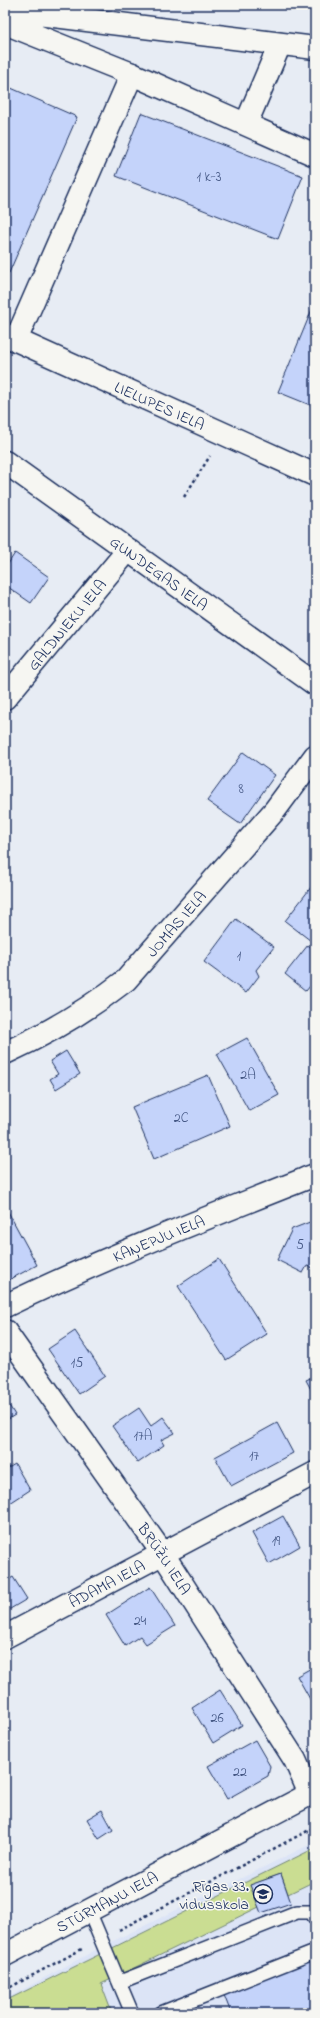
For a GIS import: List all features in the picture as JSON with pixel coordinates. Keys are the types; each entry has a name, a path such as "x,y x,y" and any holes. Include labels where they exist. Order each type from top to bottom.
{"street":[{"path":"8,19 315,48"},
{"path":"8,19 315,155"},
{"path":"246,124 280,44"},
{"path":"11,338 132,74"},
{"name":"LIELUPES IELA","path":"11,338 223,435 315,475"},
{"name":"GUNDEGAS IELA","path":"5,462 315,684"},
{"name":"GALDNIEKU IELA","path":"5,698 128,550"},
{"name":"JOMAS IELA","path":"5,1053 26,1044 101,999 126,980 275,810 315,756"},
{"name":"KAŅEPJU IELA","path":"5,1306 37,1290 221,1212 315,1175"},
{"name":"BRŪŽU IELA","path":"5,1331 163,1554 294,1760 313,1794"},
{"name":"ĀDAMA IELA","path":"5,1637 315,1473"},
{"name":"STŪRMAŅU IELA","path":"5,1955 313,1794"}],"lane":[{"path":"90,1910 103,1938 132,2013"},
{"path":"120,1982 297,1912 311,1912 315,1918"},
{"path":"161,2013 315,1952"}],"path":[{"path":"184,497 223,435"},
{"path":"5,1990 315,1827"}],"shaded area":[{"path":"315,119 315,147 306,141"},
{"name":"Rīgas 33. vidusskola","path":"315,1842 315,2013 5,2013 5,1999 105,1945"}],"green space":[{"path":"315,1848 315,1881 288,1894 281,1874 251,1885 259,1907 101,1984 112,2013 5,2013 5,2001"}],"building":[{"path":"11,88 77,117 9,273 5,272 5,102"},
{"path":"141,113 303,176 278,239 116,176"},
{"path":"315,302 315,407 278,392"},
{"path":"15,553 49,577 31,603 5,585 5,562 8,564"},
{"path":"243,752 275,775 240,824 207,801"},
{"path":"312,886 315,889 315,944 285,921"},
{"path":"236,919 274,947 256,970 259,976 246,993 204,962"},
{"path":"308,945 315,951 315,980 306,991 285,974"},
{"path":"247,1038 279,1095 249,1111 217,1054"},
{"path":"66,1051 80,1074 56,1089 50,1079 58,1074 50,1061"},
{"path":"208,1075 230,1126 154,1159 132,1107"},
{"path":"5,1206 37,1265 5,1282"},
{"path":"315,1220 315,1268 307,1266 303,1273 277,1260 292,1229"},
{"path":"219,1259 267,1334 226,1360 178,1286"},
{"path":"75,1331 105,1376 79,1394 48,1349"},
{"path":"315,1376 315,1397 306,1380"},
{"path":"5,1399 15,1415 5,1421"},
{"path":"139,1408 151,1426 163,1417 175,1433 161,1440 164,1445 138,1463 112,1426"},
{"path":"277,1423 293,1453 231,1486 215,1457"},
{"path":"15,1464 30,1490 10,1503 5,1495 5,1470"},
{"path":"283,1516 300,1546 269,1564 252,1533"},
{"path":"13,1577 27,1599 5,1612 5,1582"},
{"path":"150,1587 175,1626 146,1644 140,1636 125,1646 106,1615"},
{"path":"315,1666 315,1708 297,1676"},
{"path":"220,1690 242,1725 213,1743 192,1708"},
{"path":"255,1740 270,1766 268,1776 227,1799 208,1766"},
{"path":"102,1810 113,1830 99,1839 87,1819"},
{"path":"281,1874 291,1903 261,1913 250,1885"},
{"path":"315,1885 315,1896 311,1887"},
{"path":"315,1959 315,2013 231,2013 224,1995"}],"place":[{"name":"Rīgas 33. vidusskola","path":"263,1894"}]}
